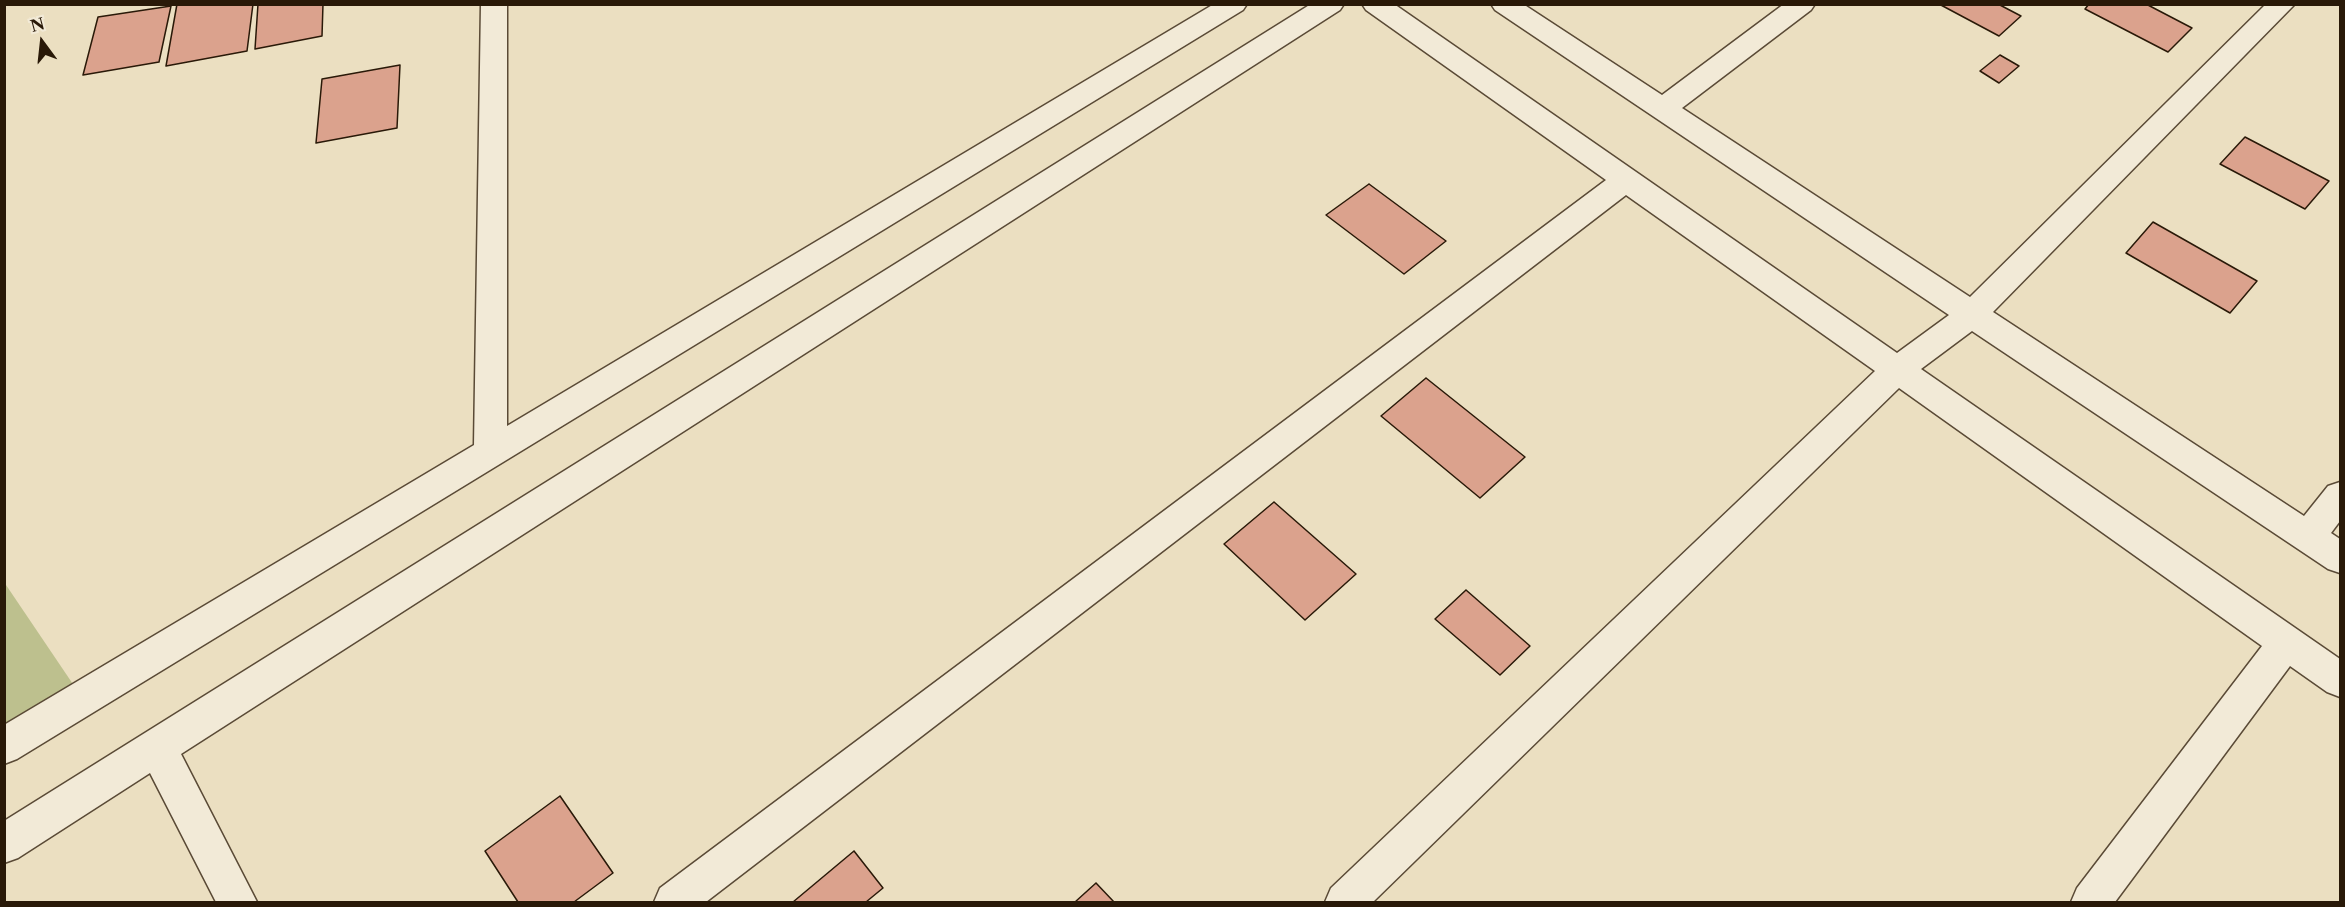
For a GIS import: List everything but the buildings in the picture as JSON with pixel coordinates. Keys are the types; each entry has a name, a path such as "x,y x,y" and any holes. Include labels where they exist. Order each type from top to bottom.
{"street":[{"path":"490,453 494,4"},
{"path":"4,746 1234,4"},
{"path":"4,844 1331,4"},
{"path":"1375,4 2340,680"},
{"path":"1504,4 2340,558"},
{"path":"1662,110 1802,4"},
{"path":"1345,903 1897,370 1972,314 2282,4"},
{"path":"674,903 1626,180"},
{"path":"2308,537 2340,496"},
{"path":"2091,903 2286,642"},
{"path":"157,747 237,903"}],"green space":[{"path":"4,582 83,699 4,746"}]}
